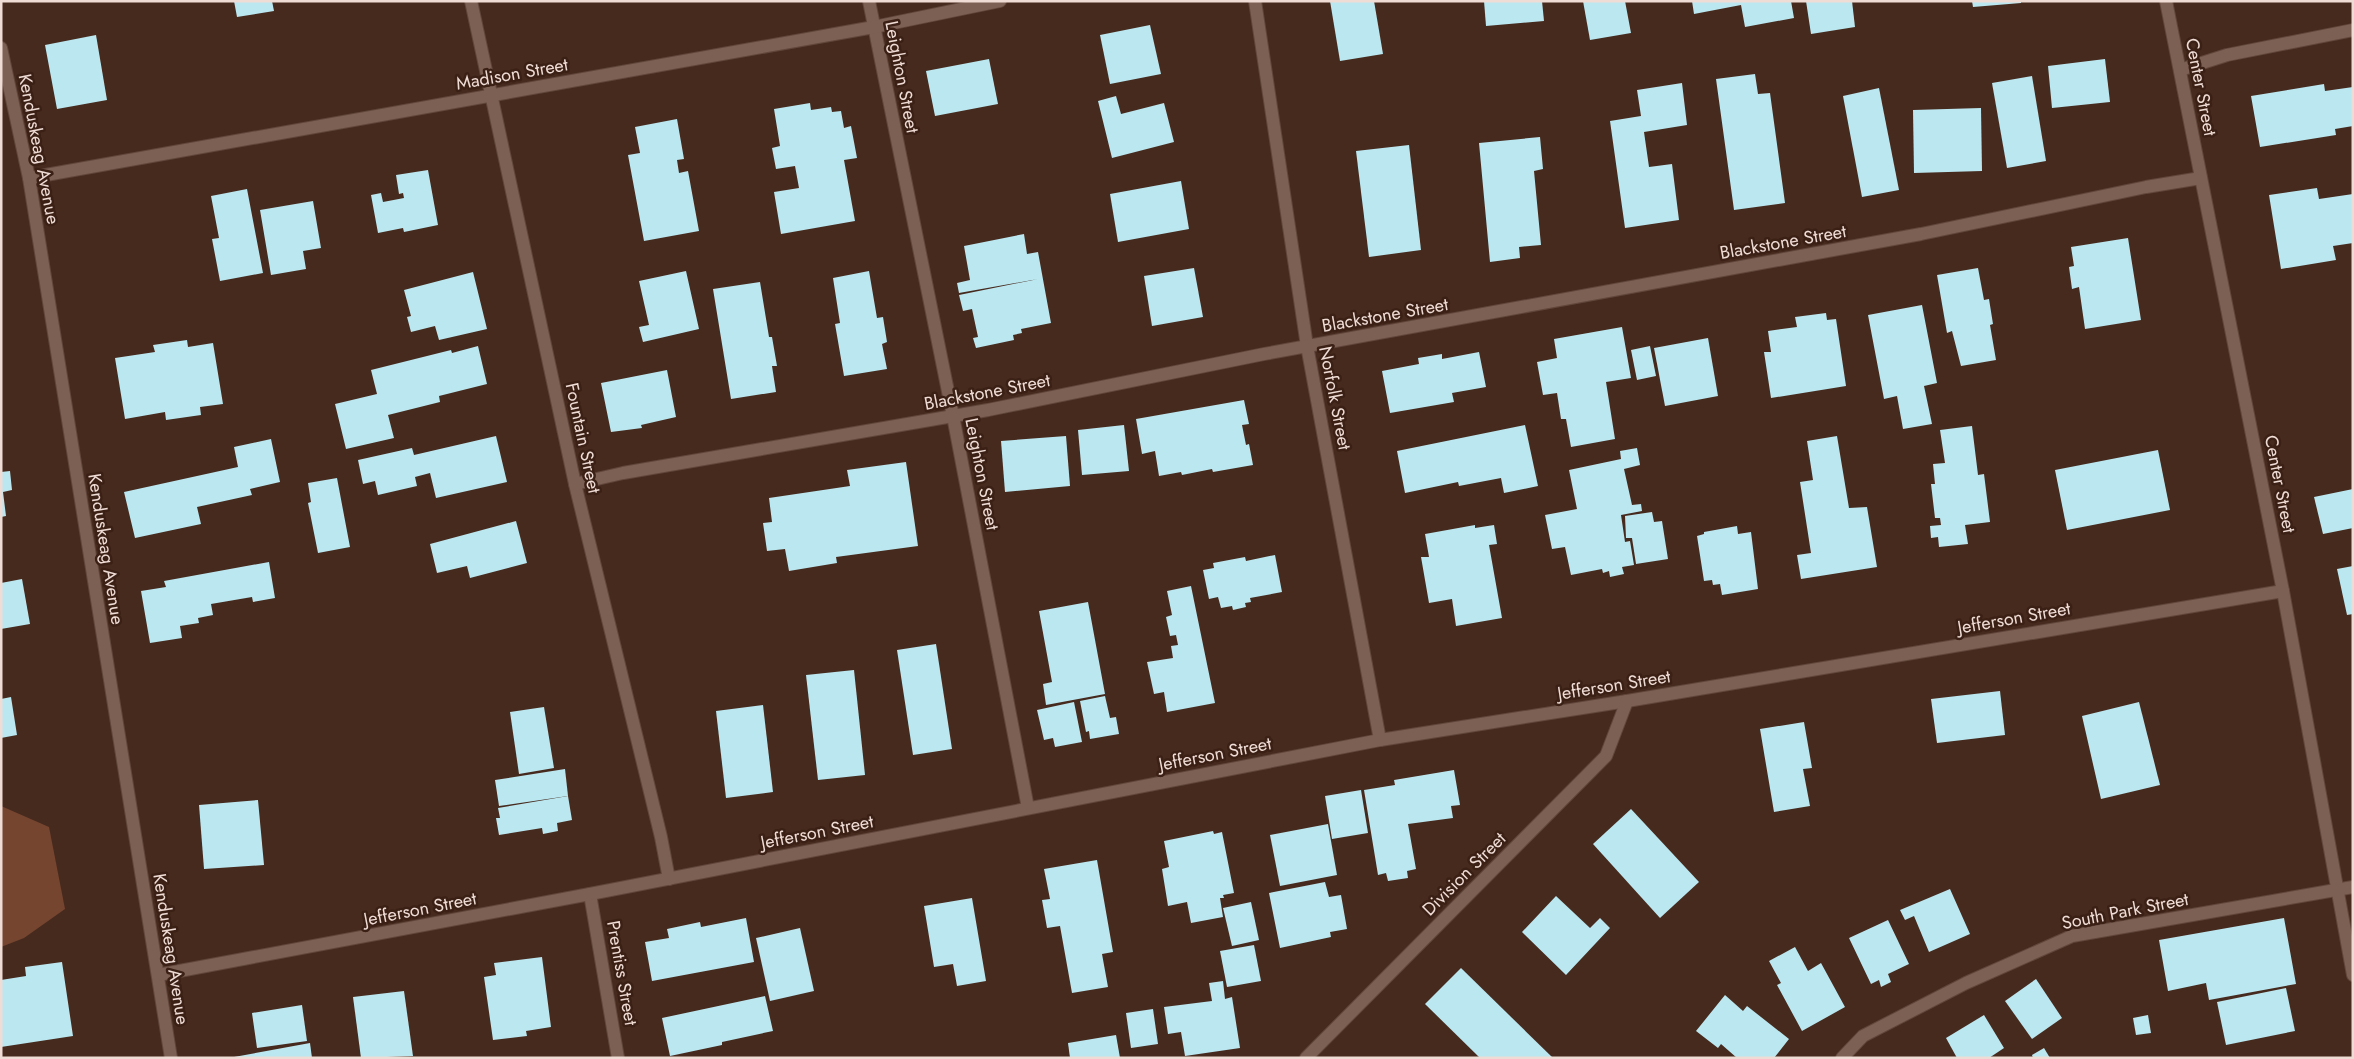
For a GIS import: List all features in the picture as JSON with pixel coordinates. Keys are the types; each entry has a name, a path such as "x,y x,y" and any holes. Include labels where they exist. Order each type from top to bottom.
{"street":[{"name":"Fountain Street","path":"471,1 574,484 661,837 669,879"},
{"name":"Leighton Street","path":"869,1 953,416 1028,808"},
{"name":"Madison Street","path":"29,178 874,27 1000,1"},
{"name":"Norfolk Street","path":"1255,1 1307,346 1380,740"},
{"name":"Center Street","path":"2166,1 2283,591 2353,975"},
{"path":"2180,70 2227,54 2353,30"},
{"name":"Kenduskeag Avenue","path":"1,48 29,178 171,1058"},
{"name":"Blackstone Street","path":"574,484 953,416 1307,346 1921,234 2146,187 2201,178"},
{"name":"Jefferson Street","path":"158,976 669,879 1380,740 1627,701 2283,591"},
{"name":"Division Street","path":"1306,1058 1606,756 1627,701"},
{"name":"South Park Street","path":"1842,1058 1864,1036 1872,1031 1966,983 2072,936 2353,888"},
{"name":"Prentiss Street","path":"590,894 618,1058"}],"shaded area":[{"path":"1,806 49,827 65,909 24,938 1,947"}],"building":[{"path":"234,1 272,1 274,11 237,17"},
{"path":"1330,1 1374,1 1383,54 1340,61"},
{"path":"1484,1 1542,1 1544,21 1486,26"},
{"path":"1583,1 1625,1 1631,33 1590,40"},
{"path":"1692,1 1791,1 1794,18 1745,27 1741,5 1694,14"},
{"path":"1806,1 1852,1 1855,27 1811,34"},
{"path":"1972,1 2021,1 2021,3 1973,7"},
{"path":"1150,25 1161,74 1110,84 1100,35"},
{"path":"96,35 107,100 57,109 45,45"},
{"path":"989,59 998,104 935,116 926,71"},
{"path":"2105,59 2110,102 2052,108 2048,66"},
{"path":"1755,74 1758,94 1770,93 1785,203 1734,210 1716,79"},
{"path":"2032,76 2046,161 2007,168 1992,83"},
{"path":"1682,83 1687,125 1644,132 1649,167 1672,164 1679,220 1625,228 1610,121 1641,116 1637,90"},
{"path":"2324,84 2325,91 2353,87 2353,126 2335,129 2336,135 2260,147 2251,96"},
{"path":"1879,88 1899,190 1862,197 1843,96"},
{"path":"1116,96 1121,114 1164,103 1174,142 1112,158 1098,101"},
{"path":"810,103 811,110 831,107 832,112 841,111 844,128 851,126 857,158 844,160 855,221 781,234 774,192 799,188 795,166 776,169 772,148 780,146 774,109"},
{"path":"1981,108 1982,171 1914,173 1913,110"},
{"path":"677,119 684,159 677,160 679,173 688,171 699,231 644,241 628,155 640,153 635,127"},
{"path":"1540,137 1543,169 1534,171 1541,245 1519,247 1520,258 1490,262 1479,143"},
{"path":"1409,145 1421,250 1369,257 1356,151"},
{"path":"428,170 438,225 404,232 403,228 378,233 371,195 381,193 383,202 404,198 403,193 399,194 396,175"},
{"path":"1181,181 1189,229 1118,242 1110,194"},
{"path":"2317,188 2319,199 2353,194 2353,243 2333,246 2336,260 2281,269 2269,195"},
{"path":"247,189 263,273 220,281 212,239 219,238 211,196"},
{"path":"313,201 321,248 303,251 306,269 271,275 260,210"},
{"path":"1024,234 1027,254 1038,252 1051,323 1021,329 1022,333 1013,335 1014,340 976,348 973,338 978,337 972,309 963,311 959,295 1038,279 959,293 957,283 970,280 964,246"},
{"path":"2128,238 2141,320 2085,329 2079,287 2072,289 2069,267 2074,266 2071,247"},
{"path":"1194,268 1203,317 1152,326 1144,276"},
{"path":"1978,268 1984,300 1989,299 1993,324 1990,325 1996,360 1961,366 1952,331 1947,333 1937,275"},
{"path":"686,271 699,329 643,342 639,327 649,325 639,281"},
{"path":"869,271 877,318 883,317 887,342 882,344 887,369 844,376 835,324 840,323 833,278"},
{"path":"473,272 487,329 439,340 435,326 411,332 407,317 411,316 404,290"},
{"path":"760,282 769,337 772,337 777,366 772,366 776,392 731,399 713,289"},
{"path":"1922,305 1937,383 1924,386 1932,424 1903,429 1897,396 1884,399 1868,315"},
{"path":"1826,313 1827,320 1836,319 1846,386 1771,398 1764,352 1771,352 1768,331 1797,327 1795,317"},
{"path":"1622,327 1631,378 1606,382 1615,439 1571,447 1566,419 1561,419 1557,393 1543,395 1537,362 1557,358 1554,339"},
{"path":"1708,338 1718,396 1665,406 1654,348"},
{"path":"187,340 188,347 213,343 223,404 200,407 201,415 166,420 165,412 125,419 115,358 155,352 153,345"},
{"path":"478,346 487,384 439,396 440,402 388,415 394,438 346,449 335,404 377,394 371,370 451,350 452,353"},
{"path":"1650,346 1656,376 1637,380 1631,350"},
{"path":"1479,352 1486,387 1452,393 1454,402 1390,413 1382,371 1419,364 1418,358 1442,354 1442,359"},
{"path":"667,370 676,417 641,425 642,428 611,432 601,383"},
{"path":"1244,400 1249,424 1242,425 1246,445 1249,444 1253,465 1213,472 1212,469 1182,475 1181,472 1159,476 1155,451 1142,454 1136,419"},
{"path":"1124,425 1129,471 1082,475 1078,430"},
{"path":"1525,425 1538,486 1504,493 1501,478 1459,486 1458,482 1405,493 1397,451"},
{"path":"1972,426 1978,475 1984,474 1990,522 1965,525 1968,544 1939,547 1938,537 1931,538 1930,526 1941,525 1940,518 1935,518 1931,484 1935,484 1933,464 1945,463 1940,430"},
{"path":"496,436 507,482 436,498 430,473 415,477 417,486 378,495 375,481 363,484 358,460 412,448 414,455"},
{"path":"1066,436 1070,486 1005,492 1001,441"},
{"path":"1837,436 1849,508 1867,507 1877,567 1801,579 1797,555 1811,553 1800,482 1813,480 1807,441"},
{"path":"271,439 280,482 250,489 252,495 197,507 201,524 135,538 124,492 238,467 234,447"},
{"path":"1637,448 1640,465 1624,469 1632,505 1641,504 1642,511 1621,515 1625,542 1630,541 1634,565 1622,567 1624,574 1610,577 1609,571 1603,573 1602,569 1571,575 1565,547 1552,549 1545,515 1577,509 1569,470 1621,459 1620,451"},
{"path":"2158,450 2170,510 2067,530 2055,470"},
{"path":"906,462 918,546 836,557 837,563 789,571 785,549 767,551 763,523 772,522 769,498 850,486 847,470"},
{"path":"10,471 12,490 3,492 6,516 1,517 1,472"},
{"path":"337,478 350,547 318,553 308,503 311,502 308,483"},
{"path":"2353,489 2353,528 2323,534 2314,497"},
{"path":"1652,512 1654,522 1662,521 1668,559 1636,564 1632,538 1626,538 1625,516"},
{"path":"516,521 527,563 470,578 467,566 437,573 430,544"},
{"path":"1475,525 1475,528 1494,525 1497,544 1489,545 1502,618 1456,626 1452,599 1429,603 1421,557 1429,557 1425,534"},
{"path":"1737,526 1738,534 1751,532 1758,589 1722,595 1720,584 1713,585 1712,580 1704,581 1697,536 1704,534 1704,532"},
{"path":"1275,555 1282,592 1250,598 1251,602 1245,603 1246,607 1233,610 1232,606 1221,608 1218,597 1209,599 1203,570 1214,568 1213,563 1245,557 1246,561"},
{"path":"269,562 275,598 253,602 252,597 211,604 213,615 198,618 199,623 180,626 182,638 150,643 141,591 166,587 164,581"},
{"path":"2353,566 2353,614 2347,615 2337,569"},
{"path":"22,579 30,624 1,629 1,583"},
{"path":"1191,586 1215,703 1167,712 1164,692 1154,694 1147,662 1173,658 1171,646 1178,645 1176,635 1170,636 1166,617 1172,615 1167,591"},
{"path":"1088,602 1105,694 1046,705 1043,684 1052,682 1039,611"},
{"path":"936,644 952,749 913,755 897,650"},
{"path":"854,670 865,775 818,780 806,675"},
{"path":"2000,691 2005,735 1937,743 1931,699"},
{"path":"1105,696 1110,718 1116,717 1119,734 1090,739 1089,731 1086,732 1080,701"},
{"path":"11,697 17,735 1,738 1,699"},
{"path":"1074,702 1082,742 1055,747 1053,738 1044,740 1037,710"},
{"path":"2139,702 2160,785 2101,799 2082,716"},
{"path":"763,705 773,792 726,798 716,711"},
{"path":"544,707 554,768 519,774 510,712"},
{"path":"1804,722 1812,768 1803,769 1810,806 1774,812 1760,729"},
{"path":"565,769 568,796 499,806 495,780"},
{"path":"1454,770 1460,805 1451,806 1453,818 1408,824 1416,869 1407,871 1408,878 1388,881 1386,873 1378,875 1364,790 1395,785 1394,780"},
{"path":"1361,790 1368,833 1332,839 1325,796"},
{"path":"568,796 572,820 557,823 558,831 543,834 542,828 499,835 496,818 500,818 498,808"},
{"path":"258,800 264,865 204,869 199,805"},
{"path":"1631,809 1699,882 1660,918 1593,844"},
{"path":"1328,824 1337,875 1280,886 1270,835"},
{"path":"1213,831 1214,834 1222,832 1234,893 1223,895 1224,898 1220,898 1223,917 1191,923 1187,902 1168,906 1162,869 1169,867 1164,841"},
{"path":"1097,860 1113,952 1102,954 1108,987 1072,993 1060,926 1047,928 1042,900 1050,899 1044,869"},
{"path":"1325,882 1329,897 1341,895 1347,929 1330,932 1331,937 1280,948 1269,893"},
{"path":"1950,889 1970,934 1929,952 1914,916 1905,920 1900,910"},
{"path":"1556,896 1590,928 1600,918 1610,928 1566,975 1522,932"},
{"path":"972,898 986,981 957,986 953,964 934,967 924,906"},
{"path":"1251,902 1259,940 1232,946 1223,908"},
{"path":"746,918 754,962 652,981 645,942 669,938 667,929 700,922 701,927"},
{"path":"2284,918 2296,984 2209,1000 2206,983 2168,991 2159,940"},
{"path":"1888,920 1909,964 1888,974 1891,982 1881,987 1879,980 1871,984 1849,938"},
{"path":"800,928 814,991 770,1001 756,938"},
{"path":"1254,945 1261,981 1227,987 1220,951"},
{"path":"1795,947 1808,971 1821,963 1845,1007 1802,1031 1777,985 1781,983 1769,961"},
{"path":"542,957 551,1027 526,1031 527,1036 493,1040 484,977 496,975 494,963"},
{"path":"62,962 73,1036 1,1047 1,980 26,976 25,967"},
{"path":"1461,968 1553,1058 1480,1058 1425,1004"},
{"path":"2036,979 2062,1018 2032,1039 2005,1001"},
{"path":"1223,981 1225,999 1232,997 1240,1048 1185,1056 1181,1032 1168,1034 1164,1007 1212,1001 1209,983"},
{"path":"2286,988 2295,1031 2226,1045 2217,1002"},
{"path":"404,991 413,1056 361,1058 353,997"},
{"path":"1725,995 1743,1011 1747,1006 1789,1039 1774,1058 1737,1058 1721,1044 1718,1048 1696,1031"},
{"path":"765,996 773,1031 722,1042 722,1045 670,1056 662,1018"},
{"path":"302,1005 307,1041 257,1048 252,1013"},
{"path":"1153,1009 1158,1044 1131,1048 1126,1013"},
{"path":"1984,1015 2004,1048 1989,1058 1957,1058 1946,1038"},
{"path":"2148,1015 2151,1033 2136,1035 2133,1018"},
{"path":"1116,1035 1120,1058 1070,1058 1068,1043"},
{"path":"310,1043 312,1058 234,1057"},
{"path":"2044,1048 2050,1058 2033,1058 2032,1055"}]}
